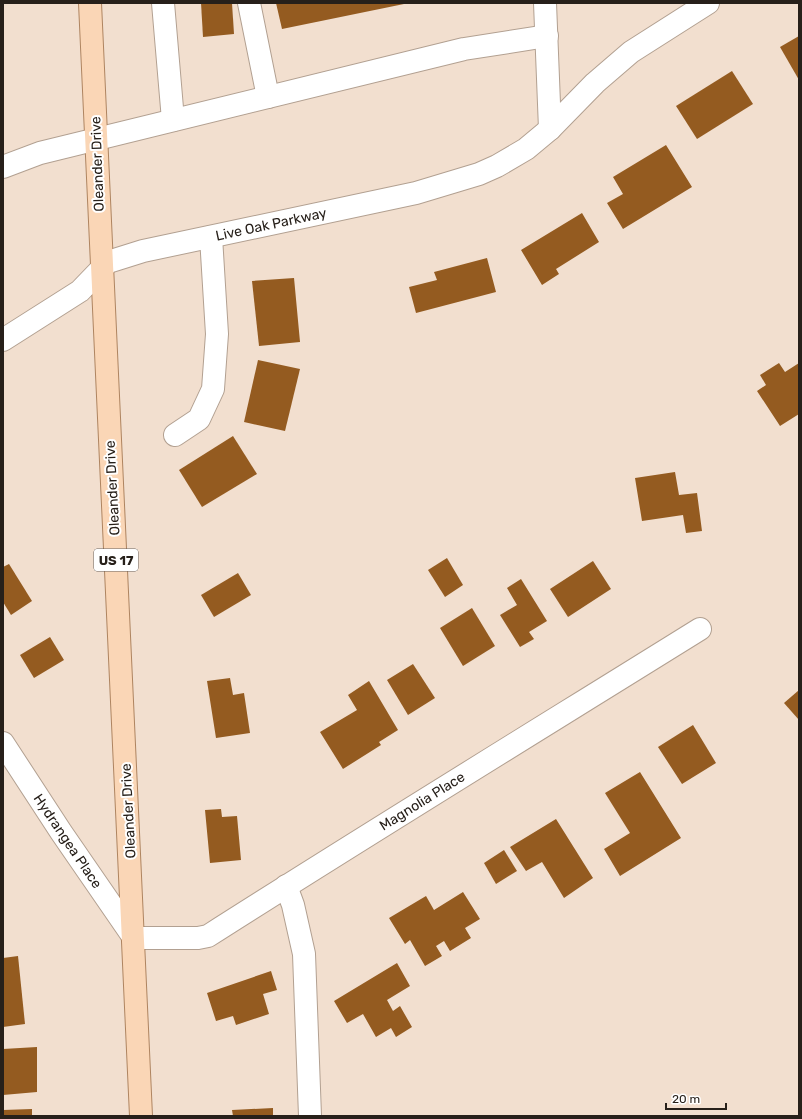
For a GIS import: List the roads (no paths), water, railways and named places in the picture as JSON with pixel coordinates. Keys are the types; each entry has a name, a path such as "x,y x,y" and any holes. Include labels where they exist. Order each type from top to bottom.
{"main road":[{"name":"Oleander Drive","path":"90,3 101,269 142,1116"}],"street":[{"path":"163,3 173,120"},
{"path":"249,3 268,97"},
{"path":"545,3 550,129"},
{"name":"Live Oak Parkway","path":"3,340 80,291 108,262 143,251 416,193 479,174 497,166 526,148 550,129 595,83 632,52 708,3"},
{"path":"3,167 40,153 96,138 464,49 547,36"},
{"path":"175,435 199,419 214,389 217,334 211,237"},
{"name":"Magnolia Place","path":"134,938 198,938 208,936 700,629"},
{"name":"Hydrangea Place","path":"3,743 61,832 134,938"},
{"path":"286,886 293,905 304,954 310,1116"}]}
